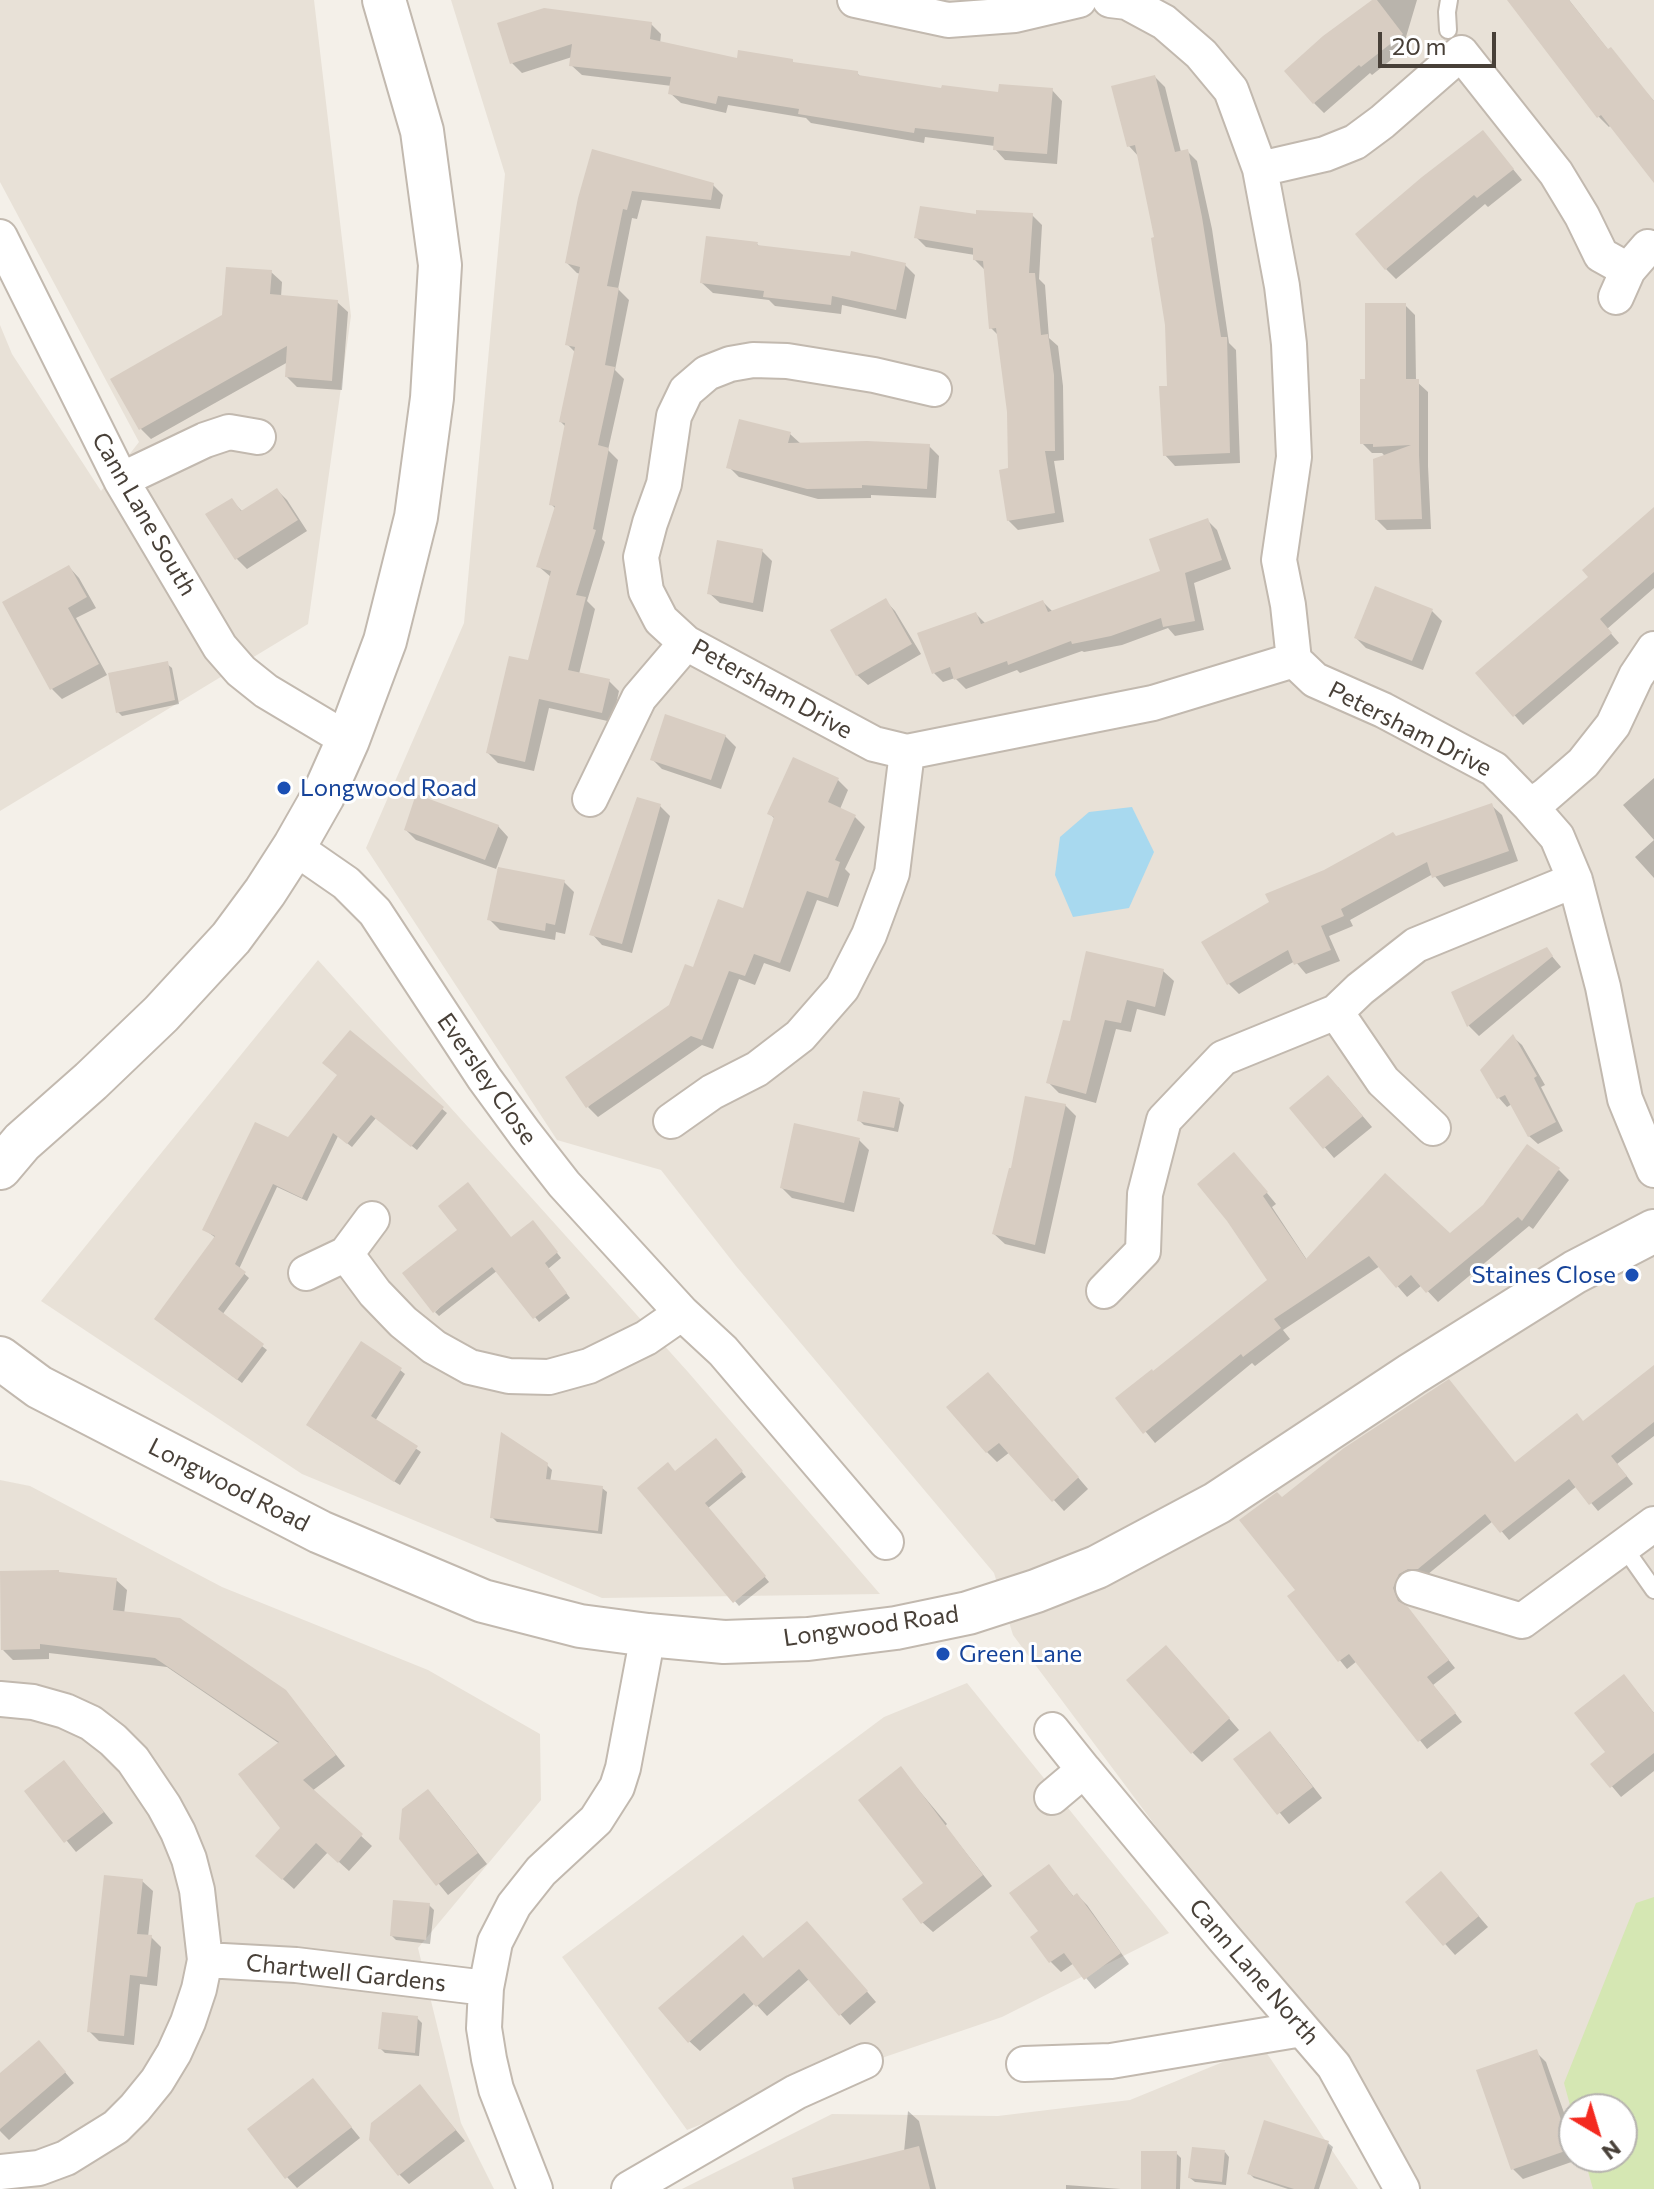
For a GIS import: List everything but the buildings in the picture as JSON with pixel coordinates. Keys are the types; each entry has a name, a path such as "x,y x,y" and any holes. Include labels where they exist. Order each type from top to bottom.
{"street":[{"path":"7,1155 161,1014 231,938 265,892 323,796 348,740 385,641 416,517 432,398 440,265 422,131 384,0"},
{"path":"855,0 948,20 1015,15 1079,0"},
{"path":"1121,1 1164,22 1201,54 1231,90 1260,169 1282,286 1289,344 1294,457 1279,560 1294,660"},
{"path":"1260,169 1325,154 1355,142 1382,122 1453,28 1556,173 1601,255 1631,271"},
{"name":"Cann Lane South","path":"0,237 121,480 220,647 241,671 266,691 348,740"},
{"name":"Petersham Drive","path":"934,389 801,363 753,360 730,364 707,373 686,391 674,416 664,484 641,557 646,591 661,620 686,643 874,744 907,752 1153,703 1294,660 1315,680 1383,710 1494,769 1557,837 1575,880 1603,987 1625,1099 1654,1170"},
{"path":"121,480 205,440 229,432 258,437"},
{"path":"590,799 639,698 686,643"},
{"path":"1530,806 1583,763 1606,735 1636,676 1654,649"},
{"path":"671,1121 712,1092 757,1069 800,1036 842,988 869,935 892,873 907,752"},
{"name":"Eversley Close","path":"294,847 346,883 375,912 484,1078 564,1184 682,1313 723,1351 886,1542"},
{"path":"1104,1291 1143,1251 1145,1194 1164,1120 1223,1058 1336,1012 1416,945 1575,880"},
{"path":"1336,1012 1383,1081 1433,1128"},
{"path":"306,1273 346,1254 372,1219"},
{"name":"Longwood Road","path":"0,1358 19,1383 320,1532 483,1601 580,1626 648,1635 724,1642 808,1639 896,1628 968,1613 1097,1567 1217,1503 1412,1374 1575,1272 1654,1231"},
{"path":"346,1254 384,1303 434,1347 470,1367 509,1376 549,1377 589,1366 646,1338 682,1313"},
{"path":"1413,1588 1522,1621 1654,1524"},
{"path":"535,2189 496,2089 489,2059 484,2028 486,1988 495,1942 514,1905 541,1871 596,1820 617,1787 648,1635"},
{"path":"0,1699 33,1702 65,1711 91,1723 133,1760 164,1806 189,1859 197,1890 205,1960 196,2000 174,2053 135,2108 116,2127 66,2158 39,2168 0,2172"},
{"name":"Cann Lane North","path":"1052,1730 1334,2066 1402,2189"},
{"path":"1052,1797 1084,1770"},
{"name":"Chartwell Gardens","path":"205,1960 296,1965 486,1988"},
{"path":"1024,2064 1111,2061 1302,2029"},
{"path":"629,2189 796,2092 865,2061"}],"lane":[{"path":"1623,1546 1654,1590"}],"shaded area":[{"path":"0,0 314,0 351,316 308,624 0,811 0,325 12,354 101,491 139,442 0,182"},
{"path":"451,0 1654,0 1654,2189 1413,2189 1190,1872 1013,1635 994,1573 736,1266 661,1170 557,1140 366,848 464,623 505,174"},
{"path":"318,960 688,1372 880,1594 602,1598 302,1474 41,1301"},
{"path":"0,1480 30,1486 222,1587 428,1670 540,1734 541,1800 418,1948 461,2123 494,2189 0,2189"},
{"path":"967,1683 1169,1933 1002,2017 782,2092 687,2130 562,1957 884,1717"},
{"path":"1262,2046 1358,2189 682,2189 832,2114 998,2116 1130,2100"}],"green space":[{"path":"1654,1897 1654,2189 1593,2189 1588,2173 1638,2173 1638,2093 1567,2093 1564,2083 1636,1903"}],"water":[{"path":"1132,807 1154,852 1129,908 1073,917 1055,875 1060,837 1089,812"}],"place":[{"name":"Longwood Road","path":"284,788"},
{"name":"Staines Close","path":"1632,1275"},
{"name":"Green Lane","path":"943,1654"}]}
